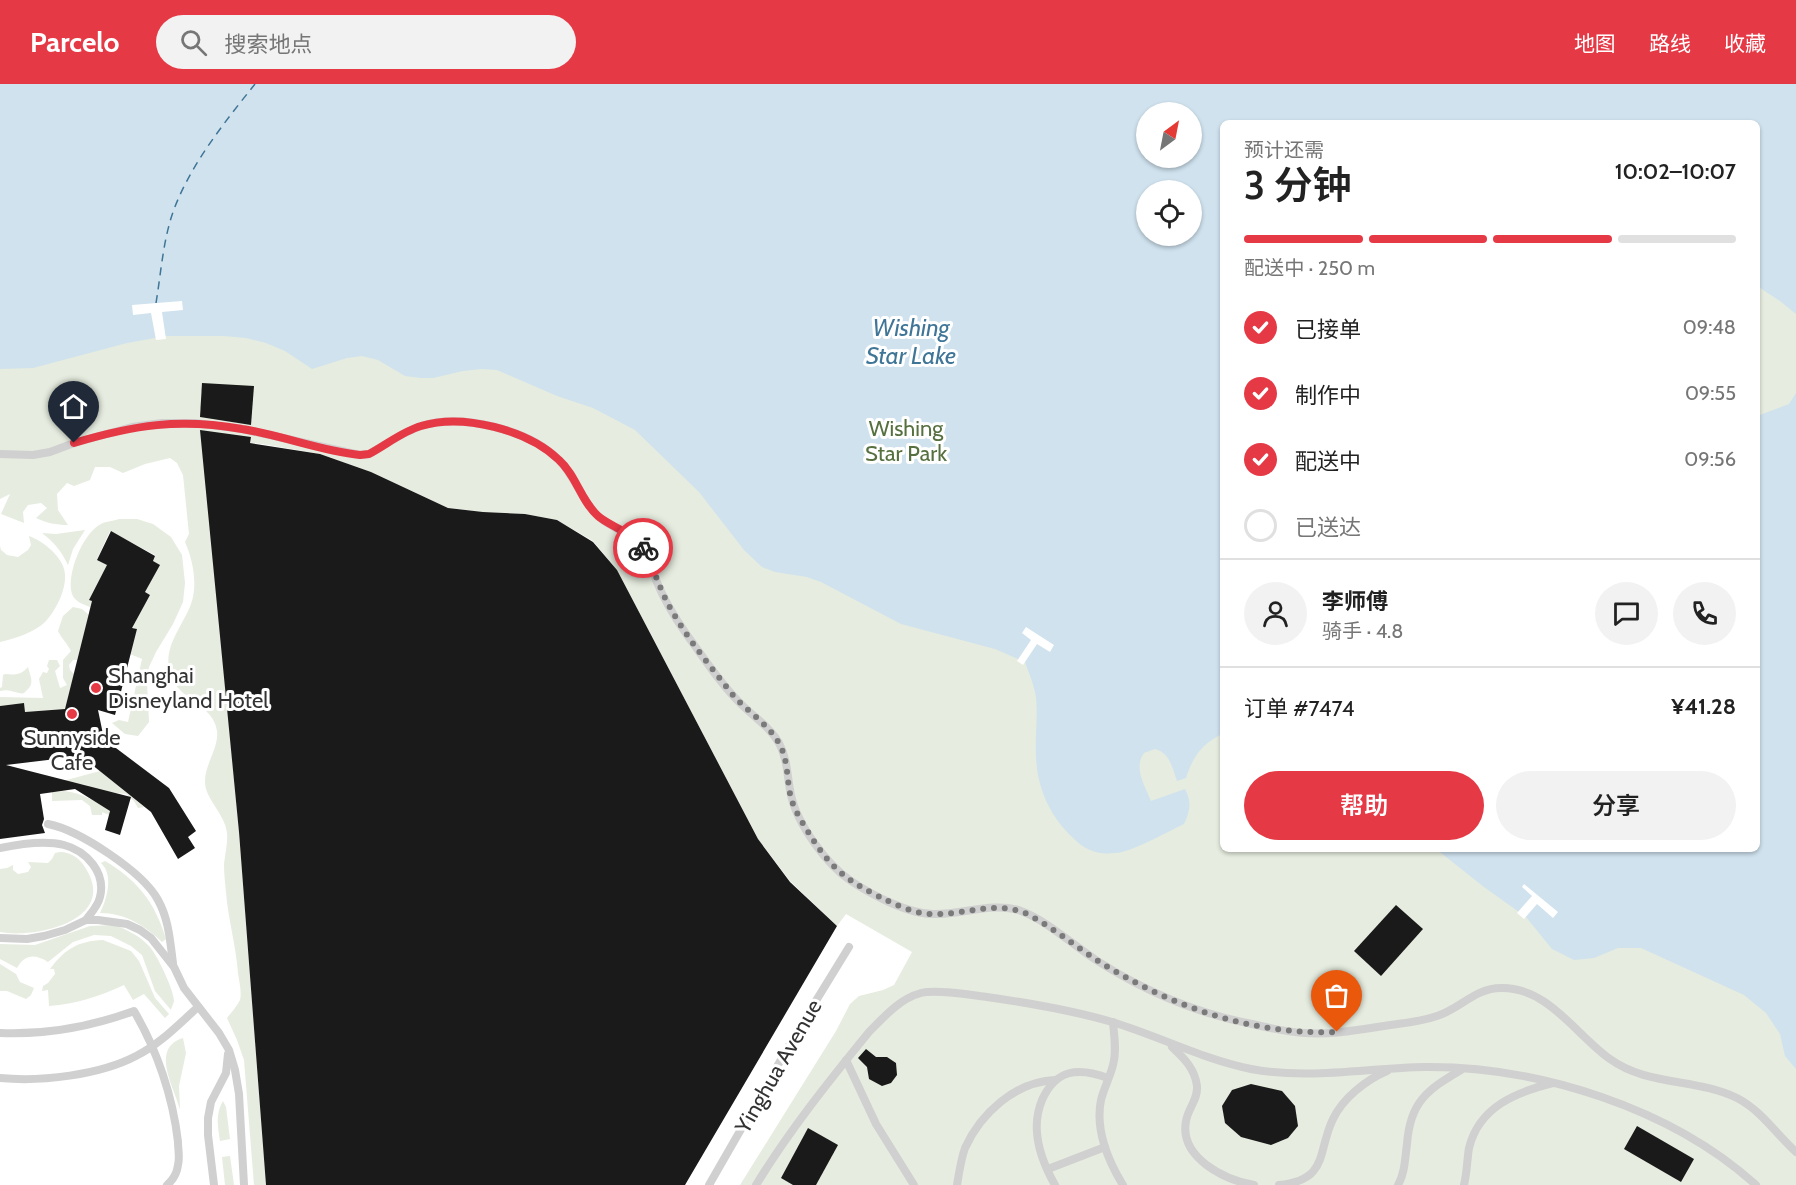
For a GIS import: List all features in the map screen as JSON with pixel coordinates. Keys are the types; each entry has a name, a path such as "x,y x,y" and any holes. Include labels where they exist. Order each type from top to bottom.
{"lane":[{"path":"0,454 33,455 132,427 162,423 195,423 242,429 360,455 369,454 420,426 434,423 466,422 501,428 550,452 560,461 598,516 625,532 643,548 666,601 684,630 730,692 768,728 778,741 785,756 791,798 797,814 820,852 832,866 851,881 906,909 920,913 933,914 991,908 1008,908 1024,912 1044,923 1107,967 1161,996 1203,1012 1279,1029 1307,1033 1337,1032 1424,1020 1449,1012 1473,995 1486,990 1499,988 1521,990 1539,998 1553,1008 1597,1049 1623,1068 1644,1076 1720,1091 1737,1098 1766,1119 1796,1152"},
{"path":"48,824 90,842 130,869 144,882 157,897 167,924 174,967"},
{"path":"0,848 90,842"},
{"path":"54,843 66,845 86,856 98,872 100,898 86,920"},
{"path":"0,938 27,939 44,936 65,930 86,920 115,921 140,930 151,938 174,967 184,988 219,1033 229,1050 239,1094 244,1185"},
{"name":"Yinghua Avenue","path":"709,1185 798,1030 849,948"},
{"path":"756,1185 806,1112 868,1032 891,1009 922,993 982,996 1048,1006 1113,1022 1218,1060 1240,1066 1292,1074 1328,1074 1394,1068 1480,1069 1554,1083 1605,1098 1664,1123 1709,1149 1756,1185"},
{"path":"0,1078 79,1074 119,1064 138,1056 152,1046 198,1007"},
{"path":"0,1033 28,1034 57,1031 105,1021 134,1011 152,1046 175,1118 178,1165 172,1181 167,1185"},
{"path":"1113,1022 1116,1050 1100,1103 1100,1121 1105,1147 1124,1185"},
{"path":"1168,1043 1187,1060 1197,1083 1196,1096 1186,1121 1186,1137 1189,1144 1199,1158 1213,1170 1236,1181 1254,1185"},
{"path":"214,1185 208,1118 212,1102 226,1072 229,1050"},
{"path":"846,1060 876,1124 914,1185"},
{"path":"1279,1185 1301,1180 1314,1170 1322,1156 1330,1126 1339,1110 1363,1085 1394,1068"},
{"path":"1398,1185 1405,1162 1408,1126 1418,1104 1438,1083 1463,1069"},
{"path":"1055,1185 1040,1149 1037,1132 1037,1116 1041,1103 1055,1080 1063,1075 1082,1072 1095,1073 1108,1078"},
{"path":"957,1185 964,1150 983,1119 1001,1100 1043,1080 1055,1080"},
{"path":"1464,1185 1470,1148 1482,1120 1510,1097 1527,1089 1554,1083"},
{"path":"1048,1169 1105,1147"}],"green space":[{"name":"Wishing Star Park","path":"0,84 1796,84 1796,1185 740,1185 836,1031 850,1004 859,996 894,985 912,952 846,914 837,926 790,881 758,839 617,570 593,541 557,520 525,514 448,508 371,472 320,454 262,444 202,439 239,832 266,1185 254,1185 244,1060 227,1018 239,1002 241,994 227,902 224,864 227,833 226,826 205,783 205,776 216,744 217,731 210,715 175,684 169,666 171,647 191,604 194,589 192,565 185,542 189,534 183,475 177,463 170,458 145,464 123,473 110,467 95,467 90,480 74,486 67,483 57,494 58,510 68,525 59,525 36,518 47,508 41,503 28,505 23,512 24,523 1,514 10,494 0,499"},
{"path":"119,519 137,519 153,524 171,537 182,555 185,583 183,602 149,667 147,683 149,722 138,736 125,734 112,723 119,720 128,722 142,659 130,654 137,629 118,624 134,622 150,595 145,592 159,565 153,561 155,555 110,531 97,559 112,568 109,610 89,612 90,607 73,597 71,586 74,565 88,536 101,524"},
{"path":"85,530 73,549 68,565 51,540 42,533 56,534"},
{"path":"29,536 47,546 61,562 65,575 64,587 60,600 46,621 36,629 0,642 0,546 7,555 18,557 31,545"},
{"path":"73,607 82,609 89,615 77,660 73,660 69,665 74,674 65,709 25,712 24,703 0,706 0,697 43,698 39,679 43,672 47,673 49,660 57,660 60,666 55,671 60,688 67,685 63,678 63,660 71,651 58,631 63,616"},
{"path":"28,667 31,682 24,693 0,691 3,675 18,674"},
{"path":"100,771 144,807 138,808 126,794 97,791 86,785 63,781"},
{"path":"64,791 94,801 110,811 109,815 102,812 102,815 92,815 90,806 82,800 52,801 52,792"},
{"path":"55,853 72,855 81,862 93,887 91,901 82,913 51,929 33,932 0,932 0,869 13,865 13,870 18,874 28,872 31,867 28,862 48,863"},
{"path":"105,861 126,876 143,893 162,926 166,939 162,942 134,921 118,915 100,913 108,887 107,874 101,863"},
{"path":"115,925 144,941 151,949 171,989 174,1001 171,1010 155,991 142,955 131,946 111,936 94,935 73,942 48,962 31,957 23,960 17,968 0,959 0,944 35,945 90,926"},
{"path":"103,940 131,951 139,961 155,998 169,1014 165,1018 144,994 133,1000 124,985 88,999 49,1006 48,990 42,991 43,986 55,974 54,969 50,969 73,947 86,942"},
{"path":"0,964 16,974 20,982 34,988 31,995 26,999 7,991 0,991"},
{"path":"183,1038 186,1053 179,1086 180,1109 170,1080 166,1059 173,1043"},
{"path":"223,1101 226,1107 230,1139 220,1141 218,1116"},
{"path":"230,1156 234,1185 225,1185 222,1157"}],"water":[{"name":"Wishing Star Lake","path":"0,84 1796,84 1796,314 1760,288 1760,120 1220,120 1220,735 1209,742 1195,757 1186,778 1177,781 1170,761 1164,754 1155,749 1144,753 1140,771 1151,801 1185,789 1189,798 1189,811 1184,824 1122,852 1100,853 1083,846 1064,829 1051,811 1042,790 1037,768 1036,697 1025,662 995,649 901,624 821,582 762,567 744,550 699,492 635,430 593,408 557,396 497,370 481,369 421,378 405,376 378,360 362,356 347,358 312,369 285,351 266,343 224,336 166,336 127,343 33,368 0,369"},
{"path":"1796,393 1796,1069 1785,1056 1780,1034 1766,1013 1744,995 1641,948 1618,948 1594,958 1574,960 1552,949 1526,917 1440,852 1760,852 1760,415 1789,404"}],"pier":[{"path":"182,301 183,310 162,312 166,339 156,340 151,313 133,315 132,305"},
{"path":"1026,627 1054,645 1050,652 1037,644 1023,665 1017,661 1031,640 1022,633"},
{"path":"1524,884 1558,912 1553,918 1537,904 1524,919 1517,913 1532,896 1522,887"}],"building":[{"path":"202,383 254,386 251,425 200,417"},
{"path":"200,430 251,437 250,443 320,454 371,472 448,508 525,514 557,520 593,542 617,570 758,839 790,882 837,926 685,1185 266,1185 239,832"},
{"name":"Shanghai Disneyland Hotel","path":"111,531 155,556 153,561 160,565 145,592 150,595 132,628 137,629 115,715 98,710 104,739 169,788 196,831 188,837 195,848 178,859 151,812 81,756 6,765 131,797 120,835 105,830 110,811 75,789 40,794 44,819 42,825 45,833 0,839 0,706 24,703 25,712 65,709 92,601 89,600 107,565 97,560"},
{"path":"1396,905 1423,929 1381,976 1354,951"},
{"path":"866,1049 876,1057 887,1057 896,1063 897,1075 891,1083 882,1086 869,1079 867,1067 858,1058"},
{"path":"1251,1084 1282,1091 1295,1106 1298,1126 1288,1138 1271,1145 1241,1137 1225,1123 1222,1106 1232,1090"},
{"path":"1637,1126 1694,1159 1681,1182 1624,1149"},
{"path":"808,1128 838,1145 816,1185 793,1185 781,1178"}],"ferry route":[{"path":"156,303 167,234 180,195 198,161 255,84"}],"way so far":[{"path":"643,548 657,583 684,630 730,692 768,728 778,741 785,756 791,798 797,814 820,852 832,866 851,881 906,909 920,913 933,914 991,908 1008,908 1024,912 1044,923 1107,967 1182,1005 1227,1019 1279,1029 1307,1033 1337,1032"}],"place":[{"name":"Shanghai Disneyland Hotel","path":"96,688"},
{"name":"Sunnyside Cafe","path":"72,714"}],"route":[{"path":"74,443 132,427 162,423 195,423 242,429 360,455 369,454 420,426 450,422 482,424 516,434 550,452 568,471 598,516 625,532 643,548"}]}
